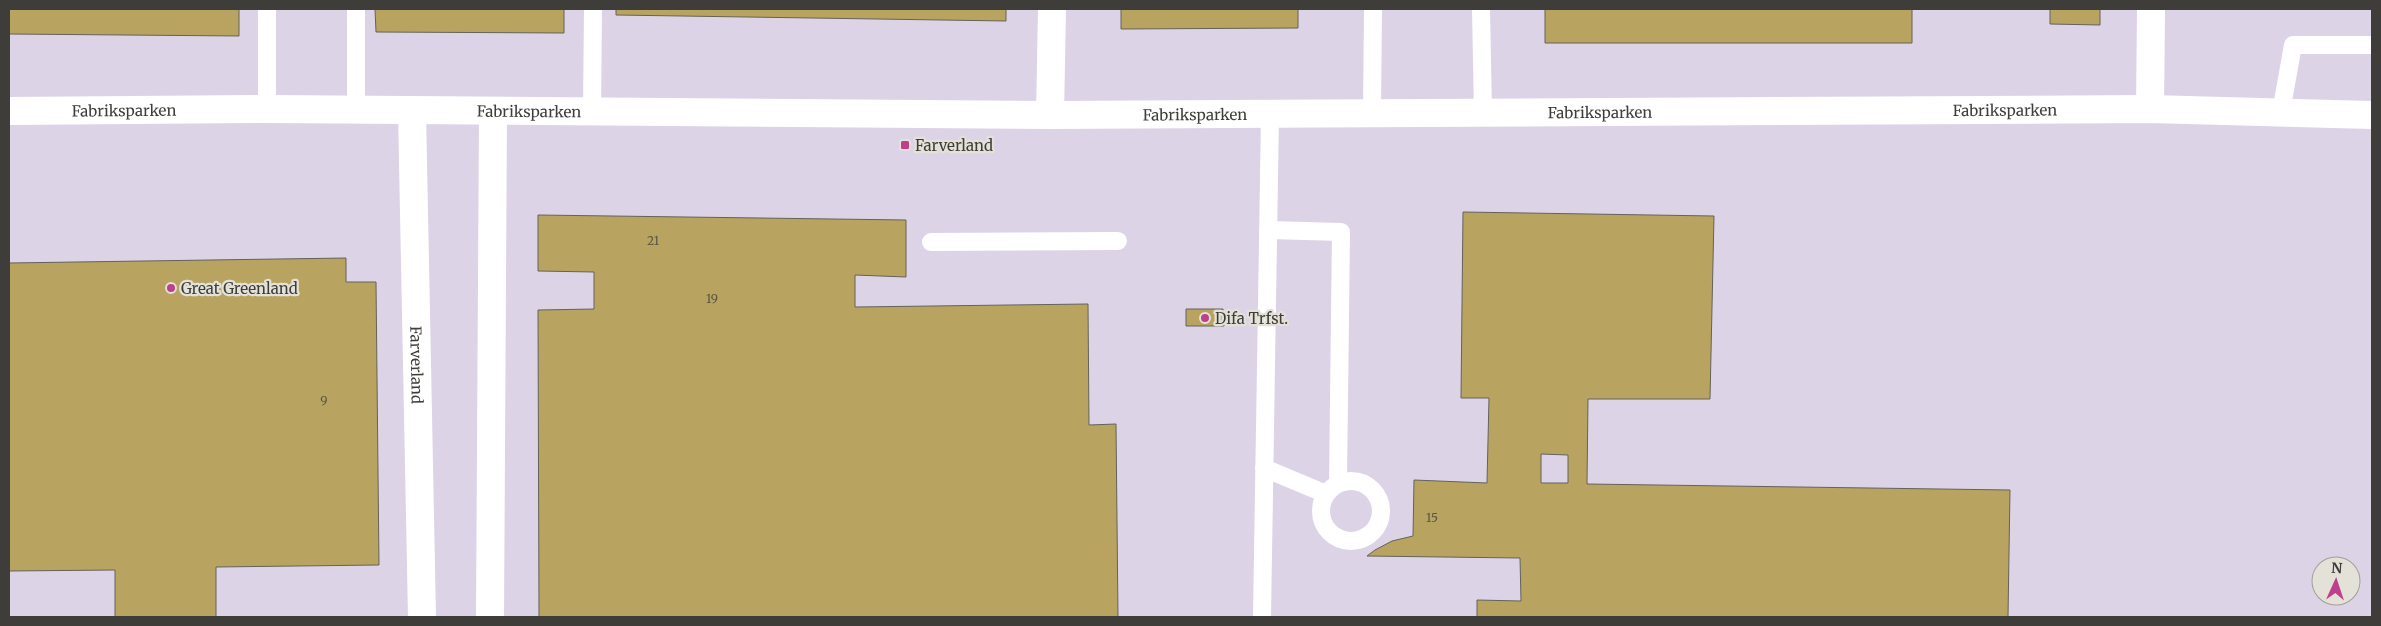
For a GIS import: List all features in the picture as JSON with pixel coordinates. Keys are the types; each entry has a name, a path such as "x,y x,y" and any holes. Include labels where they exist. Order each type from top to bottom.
{"street":[{"path":"1050,115 1052,9"},
{"path":"2150,109 2151,9"},
{"name":"Fabriksparken","path":"9,111 267,109 1050,115 2150,109 2372,115"},
{"name":"Farverland","path":"412,111 422,617"},
{"path":"490,617 493,112"}],"lane":[{"path":"267,9 267,109"},
{"path":"356,9 356,111"},
{"path":"592,112 593,9"},
{"path":"1372,113 1373,9"},
{"path":"1481,9 1483,113"},
{"path":"2281,112 2293,45 2372,45"},
{"path":"1262,617 1270,114"},
{"path":"1264,468 1332,489 1340,232 1268,230"},
{"path":"931,242 1118,241"}],"shaded area":[{"path":"9,9 2372,9 2372,617 9,617"}],"building":[{"path":"9,9 239,9 239,36 9,34"},
{"path":"375,9 564,9 564,33 376,32"},
{"path":"616,9 1006,9 1006,21 616,15"},
{"path":"1121,9 1298,9 1298,28 1121,29"},
{"path":"1545,9 1912,9 1912,43 1545,43"},
{"path":"2050,9 2100,9 2100,25 2050,24"},
{"path":"1463,212 1714,216 1710,399 1588,399 1587,484 2010,490 2008,617 1477,617 1477,600 1521,601 1520,558 1367,556 1392,541 1413,536 1414,480 1487,483 1489,398 1461,398","holes":["1541,454 1568,455 1568,483 1541,483"]},
{"path":"538,215 906,220 906,277 855,275 855,307 1088,304 1089,425 1116,424 1118,617 539,617 538,310 594,309 594,272 538,271"},
{"path":"346,258 346,282 376,282 379,565 216,567 216,617 115,617 115,570 9,571 9,263"},
{"name":"Difa Trfst.","path":"1186,309 1223,309 1224,326 1186,326"}],"place":[{"name":"Farverland","path":"905,145"},
{"name":"Great Greenland","path":"171,288"},
{"name":"Difa Trfst.","path":"1205,318"}]}
